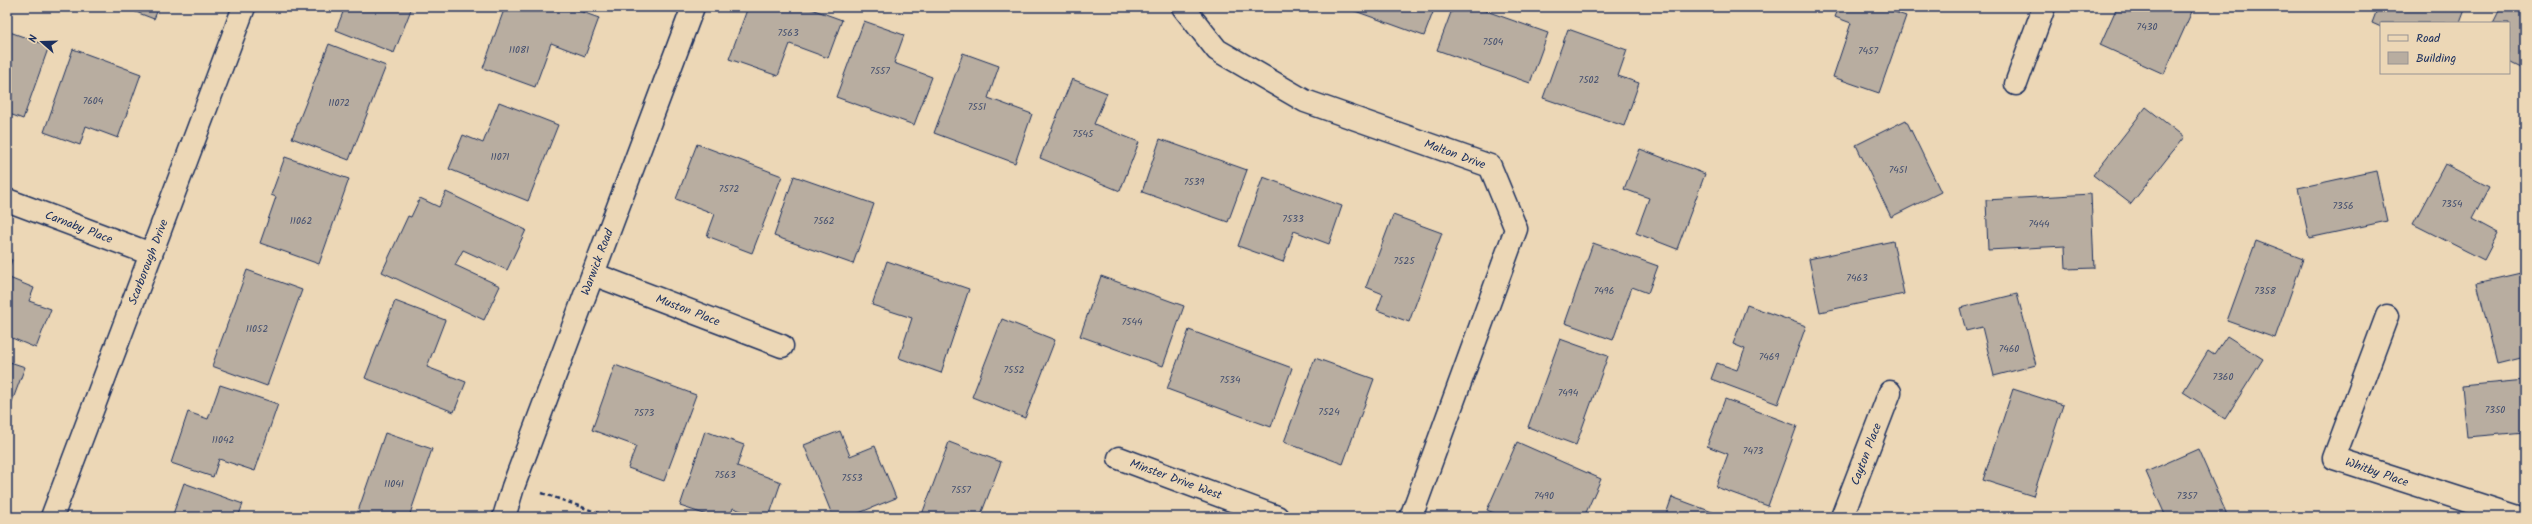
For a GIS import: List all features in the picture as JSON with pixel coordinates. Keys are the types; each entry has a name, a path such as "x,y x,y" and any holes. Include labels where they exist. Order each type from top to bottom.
{"street":[{"name":"Scarborough Drive","path":"52,517 244,7"},
{"name":"Warwick Road","path":"504,517 513,487 692,7"},
{"name":"Malton Drive","path":"1183,7 1217,50 1305,101 1490,166 1516,229 1411,517"},
{"path":"2016,84 2044,7"},
{"name":"Carnaby Place","path":"7,200 151,254"},
{"name":"Muston Place","path":"593,274 782,346"},
{"name":"Whitby Place","path":"2387,316 2334,458 2517,517"},
{"name":"Cayton Place","path":"1842,517 1890,392"},
{"name":"Minster Drive West","path":"1119,458 1277,517"}],"path":[{"path":"536,491 610,517"}],"building":[{"path":"123,7 159,7 154,19"},
{"path":"345,7 412,7 394,53 336,30"},
{"path":"505,7 568,7 599,18 585,56 551,43 535,87 483,68"},
{"path":"748,7 806,7 842,20 828,58 790,44 778,76 729,59"},
{"path":"1344,7 1435,7 1424,36"},
{"path":"1453,7 1475,7 1548,33 1530,83 1437,50"},
{"path":"1839,7 1880,7 1906,16 1879,93 1833,77 1851,23 1835,17"},
{"path":"2117,7 2194,7 2164,74 2100,45"},
{"path":"2378,7 2466,7 2460,22 2380,22 2380,27 2372,23"},
{"path":"2501,7 2511,7 2525,14 2525,70 2510,62 2510,22 2494,22"},
{"path":"864,21 904,35 894,63 932,77 914,125 836,97"},
{"path":"1568,29 1627,50 1618,76 1639,83 1624,126 1543,98"},
{"path":"7,31 49,46 23,119 7,113"},
{"path":"329,44 386,66 349,160 292,138"},
{"path":"73,49 141,74 118,138 86,126 80,145 44,132"},
{"path":"963,53 999,66 988,98 1032,114 1015,163 934,133"},
{"path":"1072,79 1107,93 1094,124 1139,142 1120,191 1040,158"},
{"path":"499,102 558,125 528,201 449,169 463,135 483,143"},
{"path":"2146,107 2184,137 2131,204 2093,175"},
{"path":"1906,120 1941,192 1891,217 1856,145"},
{"path":"1160,139 1247,170 1228,222 1142,192"},
{"path":"697,144 782,176 752,253 707,236 715,214 676,199"},
{"path":"1640,149 1705,174 1677,249 1636,233 1649,198 1624,189"},
{"path":"285,157 349,179 319,264 260,243 276,197 271,195"},
{"path":"2445,164 2489,187 2472,219 2498,233 2484,260 2413,224"},
{"path":"2376,171 2387,221 2309,238 2298,188"},
{"path":"794,176 874,204 853,264 774,236"},
{"path":"1263,177 1342,206 1329,244 1294,231 1283,262 1238,246"},
{"path":"446,192 526,230 507,270 463,250 455,265 500,286 484,320 382,272 408,216 411,217 420,198 439,207"},
{"path":"2091,194 2094,268 2066,269 2065,246 1988,250 1986,200"},
{"path":"1393,215 1442,233 1409,322 1377,310 1383,294 1366,287"},
{"path":"1893,241 1904,294 1820,312 1809,259"},
{"path":"2256,241 2303,259 2275,338 2227,321"},
{"path":"1593,243 1658,266 1648,293 1632,287 1613,340 1565,323"},
{"path":"7,258 12,260 7,274"},
{"path":"887,261 969,289 941,373 899,358 912,318 872,305"},
{"path":"247,270 302,290 267,386 212,366"},
{"path":"2525,272 2525,357 2497,364 2477,283"},
{"path":"1101,276 1184,306 1163,366 1080,336"},
{"path":"7,277 34,288 29,301 51,309 36,348 7,336"},
{"path":"2017,294 2036,365 1994,376 1982,327 1966,331 1960,308"},
{"path":"395,301 445,320 427,367 466,382 454,412 365,378"},
{"path":"1747,305 1806,326 1778,404 1711,379 1717,363 1737,370 1745,349 1733,344"},
{"path":"1002,319 1055,340 1025,418 972,397"},
{"path":"1189,330 1292,368 1271,427 1167,389"},
{"path":"2227,336 2263,359 2225,419 2183,392 2208,351 2214,355"},
{"path":"1560,339 1608,356 1576,445 1528,427"},
{"path":"1315,358 1374,379 1343,464 1284,442"},
{"path":"7,361 25,367 10,407 7,406"},
{"path":"615,365 696,395 664,481 628,468 636,446 592,430"},
{"path":"2525,380 2525,432 2467,437 2462,386"},
{"path":"220,385 278,404 255,471 219,459 213,477 171,463 188,412 208,419"},
{"path":"2013,389 2063,405 2033,496 1983,480"},
{"path":"1725,399 1797,426 1768,506 1716,487 1728,454 1707,446"},
{"path":"705,431 744,445 737,466 781,482 769,517 758,517 733,508 730,517 713,517 680,506"},
{"path":"840,431 850,456 875,446 896,498 849,517 833,517 804,445"},
{"path":"385,433 432,449 409,517 356,517"},
{"path":"949,442 1001,462 980,517 921,517"},
{"path":"1517,442 1601,479 1584,517 1558,517 1545,511 1543,517 1503,517 1487,510"},
{"path":"2198,449 2228,517 2166,517 2146,472"},
{"path":"184,483 243,504 238,517 172,517"},
{"path":"1672,497 1715,513 1714,517 1665,517"},
{"path":"1025,511 1041,517 1023,517"}]}
